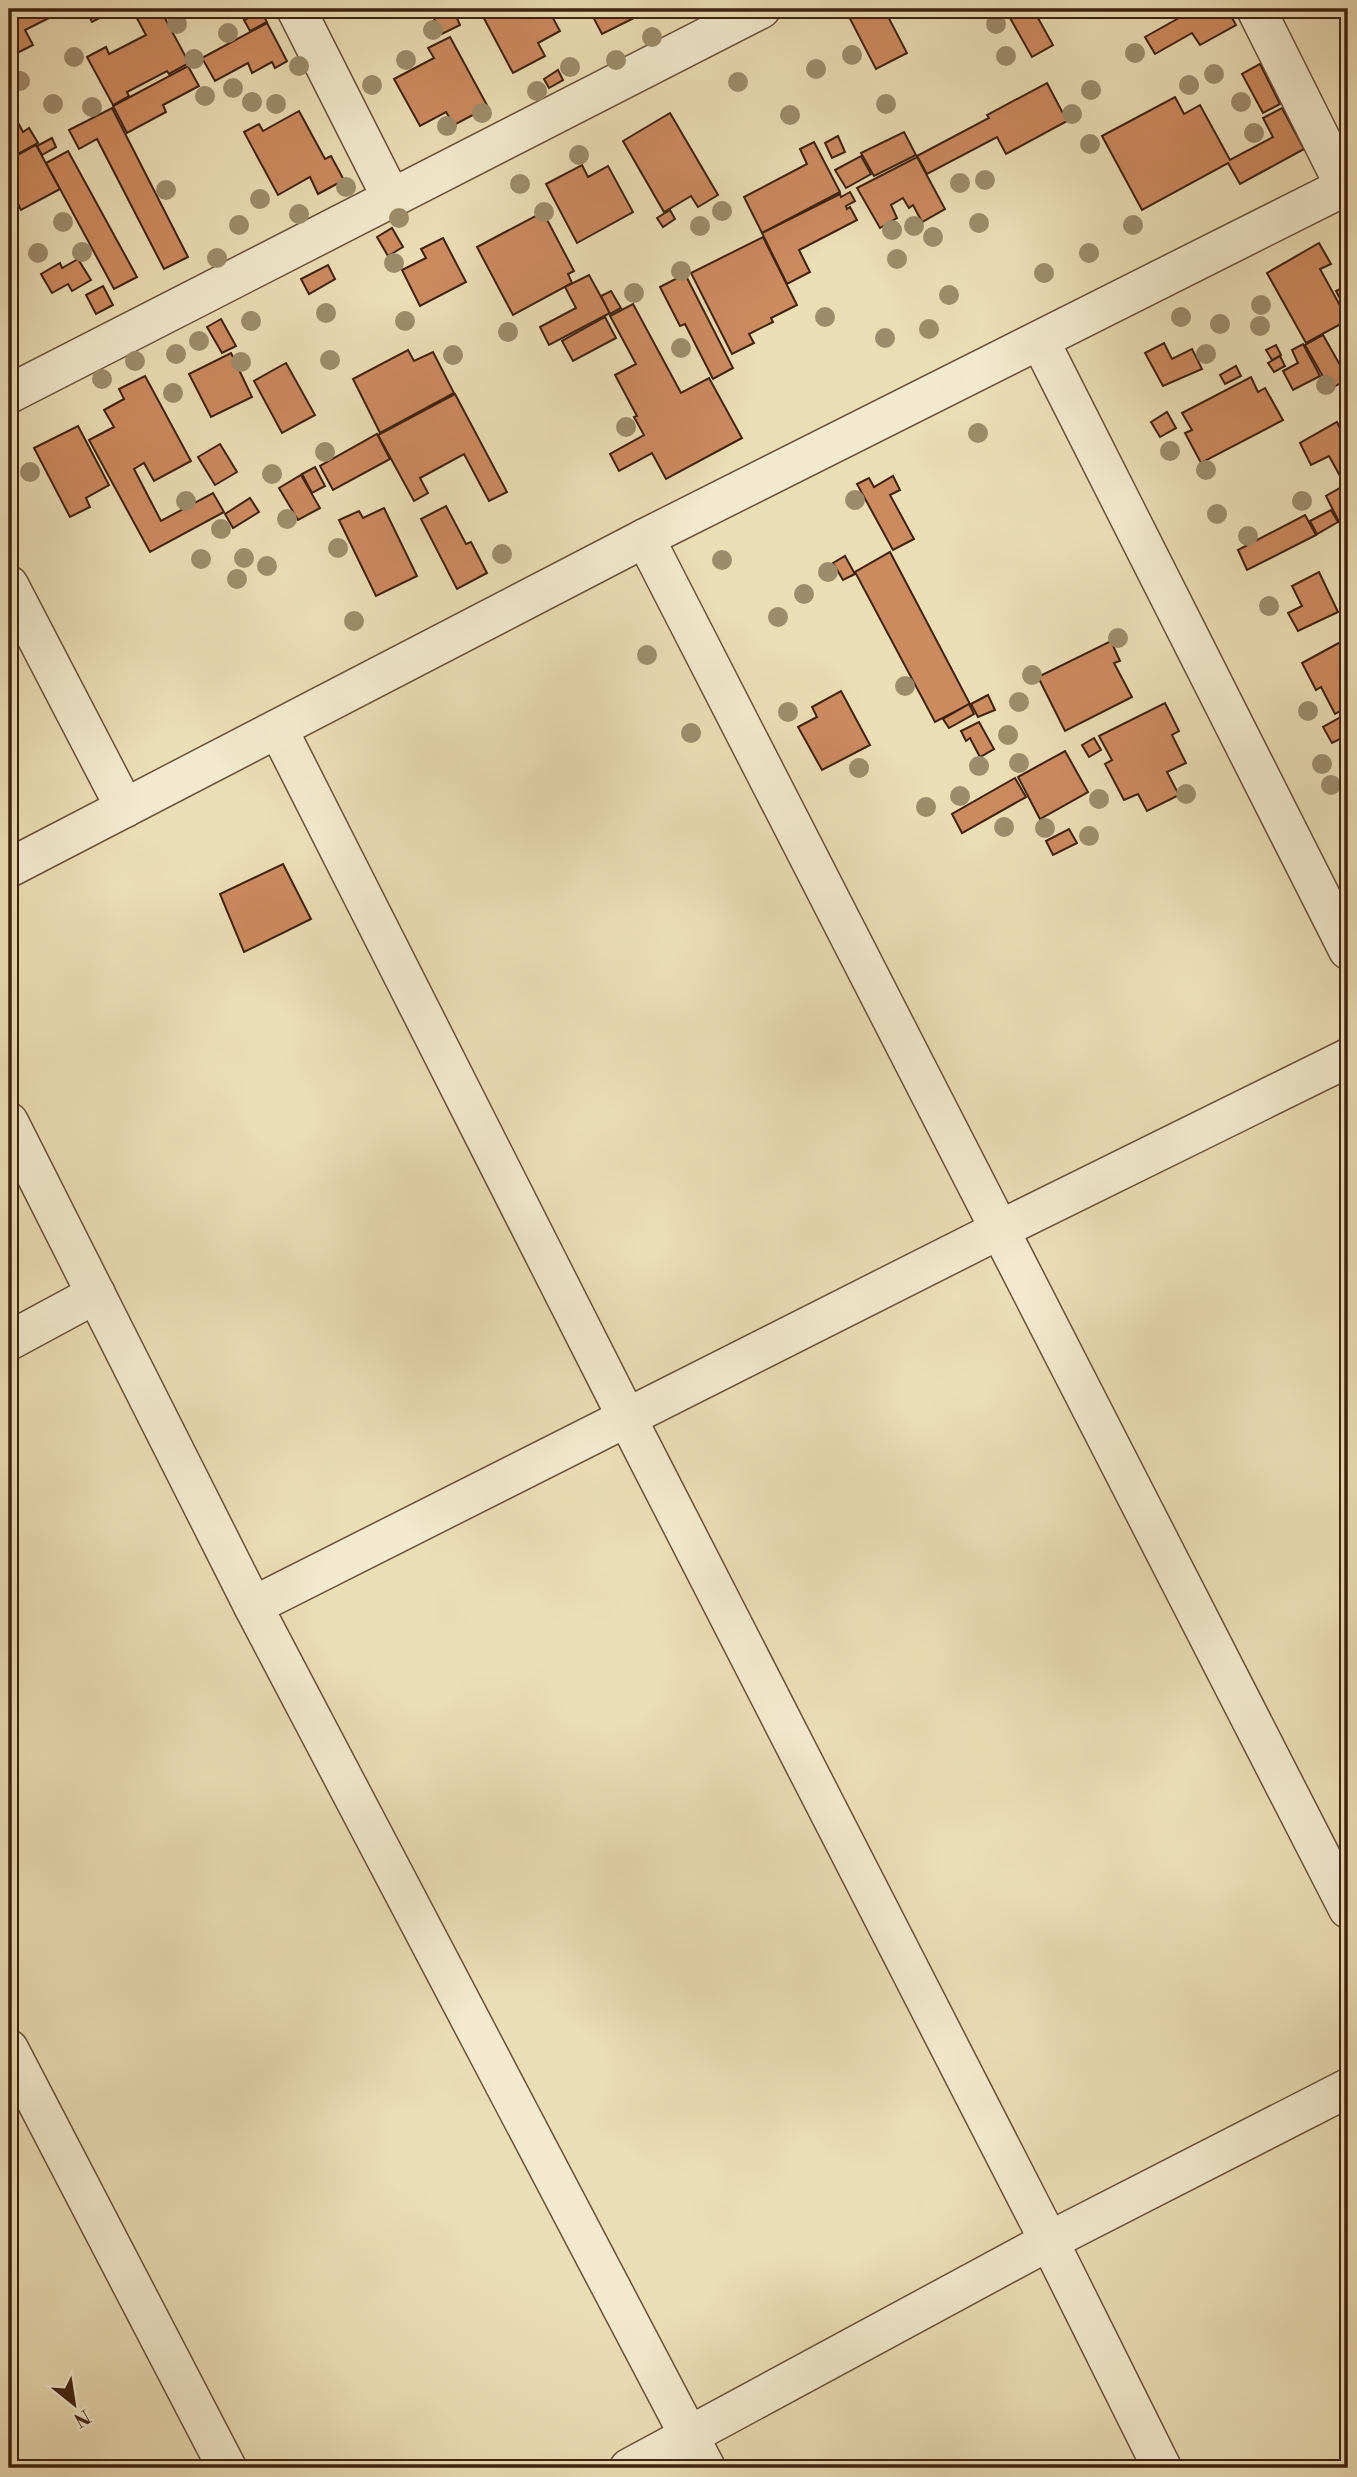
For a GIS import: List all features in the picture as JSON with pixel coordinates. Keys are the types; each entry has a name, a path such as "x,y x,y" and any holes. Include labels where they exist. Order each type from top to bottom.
{"street":[{"path":"296,9 391,197"},
{"path":"9,394 761,9"},
{"path":"9,868 645,538 1346,186 1256,9"},
{"path":"1040,341 1348,912"},
{"path":"1040,341 1348,950"},
{"path":"645,538 1348,1909"},
{"path":"9,585 125,808"},
{"path":"278,729 1049,2241 1162,2468"},
{"path":"253,1606 1001,1229 1348,1058"},
{"path":"9,1122 253,1606 698,2453"},
{"path":"9,1341 96,1294"},
{"path":"9,2049 22,2109 227,2468"},
{"path":"629,2468 698,2453 1049,2241 1348,2088"}],"building":[{"path":"9,9 54,9 57,14 25,30 33,45 11,56"},
{"path":"85,9 117,9 92,22"},
{"path":"132,9 160,9 189,63 127,92 129,96 113,105 87,57 106,47 109,54 146,35"},
{"path":"429,9 453,9 460,25 442,34"},
{"path":"479,9 548,9 560,31 538,43 545,56 513,73"},
{"path":"605,9 629,9 634,18 602,34 592,15"},
{"path":"845,9 884,9 907,53 876,69"},
{"path":"1005,9 1033,9 1053,45 1032,57"},
{"path":"1195,9 1227,9 1236,25 1200,45 1192,33 1155,54 1145,37"},
{"path":"261,12 267,22 250,31 244,20"},
{"path":"267,23 287,61 275,68 272,62 252,73 248,63 215,81 202,58"},
{"path":"450,37 488,107 454,125 446,112 420,126 394,79 434,58 428,48"},
{"path":"1260,64 1280,104 1263,113 1242,74"},
{"path":"188,66 199,86 163,105 166,112 127,133 113,106"},
{"path":"558,70 563,80 549,88 544,79"},
{"path":"1047,83 1067,121 1006,154 997,137 927,174 917,156 989,118 987,115"},
{"path":"1175,97 1184,114 1200,105 1230,160 1273,137 1263,118 1282,108 1304,149 1240,184 1228,163 1142,210 1102,136"},
{"path":"112,108 188,257 164,269 97,139 79,149 69,130"},
{"path":"299,111 325,159 331,156 344,180 318,194 310,177 278,195 244,132 259,124 263,131"},
{"path":"670,113 718,195 698,207 691,196 664,212 623,141"},
{"path":"15,117 23,132 29,128 38,143 9,159 9,120"},
{"path":"904,132 916,155 874,176 861,153"},
{"path":"838,136 845,152 832,158 825,143"},
{"path":"52,138 56,147 42,155 37,146"},
{"path":"814,142 840,192 762,233 744,197 807,164 800,149"},
{"path":"36,145 60,189 21,210 18,204 9,209 9,160"},
{"path":"68,151 137,277 114,289 46,163"},
{"path":"861,156 871,174 846,188 835,170"},
{"path":"917,157 945,209 922,222 913,205 909,208 903,198 891,205 897,218 880,228 857,188"},
{"path":"582,165 588,177 608,166 633,212 577,243 546,184"},
{"path":"850,192 855,201 846,206 847,209 850,207 857,220 799,250 810,272 787,284 762,233 840,194 841,197"},
{"path":"670,210 675,219 663,227 657,218"},
{"path":"543,212 574,271 568,274 572,283 513,315 477,247"},
{"path":"392,228 403,247 388,256 377,237"},
{"path":"763,237 797,305 771,318 773,322 749,334 754,343 732,354 691,273"},
{"path":"443,238 466,282 420,306 402,270 426,258 421,249"},
{"path":"1319,243 1331,264 1320,269 1348,320 1306,343 1267,273"},
{"path":"78,259 91,280 72,291 68,284 52,293 41,274 60,263 62,268"},
{"path":"328,265 335,279 309,294 301,279"},
{"path":"685,274 733,368 713,379 685,324 680,326 660,287"},
{"path":"589,275 610,313 549,345 540,327 576,308 565,287"},
{"path":"1348,285 1348,314 1336,291"},
{"path":"103,286 113,305 96,314 86,295"},
{"path":"611,291 621,308 610,314 601,296"},
{"path":"633,304 681,393 709,378 742,438 666,479 652,453 619,471 610,454 644,435 615,375 636,364 610,316"},
{"path":"605,317 616,338 573,361 562,341"},
{"path":"221,319 236,346 222,353 207,327"},
{"path":"1323,335 1348,379 1330,389 1305,345"},
{"path":"1164,343 1172,359 1192,349 1202,369 1163,386 1145,353"},
{"path":"1303,344 1320,376 1293,390 1283,371 1298,363 1292,350"},
{"path":"1276,345 1281,355 1272,360 1266,350"},
{"path":"408,350 414,361 433,352 454,393 380,433 353,379"},
{"path":"231,353 252,397 211,417 189,374"},
{"path":"1280,356 1285,366 1274,372 1268,363"},
{"path":"286,363 315,415 282,433 254,381"},
{"path":"1236,366 1241,376 1225,384 1220,375"},
{"path":"145,376 191,461 154,481 144,463 134,469 161,521 213,493 224,512 150,552 89,440 114,427 104,410 124,399 119,389"},
{"path":"1251,377 1258,392 1265,388 1283,420 1201,463 1185,433 1192,430 1182,413"},
{"path":"455,394 507,492 489,501 464,454 420,478 428,493 414,501 378,435"},
{"path":"1167,412 1176,428 1160,437 1151,422"},
{"path":"1337,422 1348,444 1348,517 1339,522 1326,496 1345,485 1329,456 1311,465 1300,443"},
{"path":"78,426 109,485 86,498 90,507 70,517 34,448"},
{"path":"377,434 390,459 333,490 320,466"},
{"path":"220,444 237,472 215,485 198,457"},
{"path":"315,467 325,486 312,493 302,474"},
{"path":"301,475 320,508 298,520 279,488"},
{"path":"893,476 900,490 890,495 914,539 893,550 857,484 869,478 874,487"},
{"path":"250,498 259,512 233,528 225,514"},
{"path":"446,506 466,544 471,542 487,573 457,589 421,519"},
{"path":"384,508 417,576 376,596 339,520 359,511 363,518"},
{"path":"1331,510 1338,522 1317,534 1310,521"},
{"path":"1305,515 1316,535 1247,570 1238,550"},
{"path":"890,552 970,704 935,722 855,572"},
{"path":"845,556 855,574 843,580 833,563"},
{"path":"1319,572 1338,612 1298,631 1288,613 1302,606 1292,586"},
{"path":"1348,638 1348,707 1335,714 1321,687 1316,690 1302,663"},
{"path":"1111,641 1120,661 1114,663 1132,697 1065,731 1038,677"},
{"path":"841,691 870,745 822,770 798,727 817,717 812,707"},
{"path":"988,695 995,710 978,717 971,704"},
{"path":"1165,703 1179,731 1172,735 1186,763 1167,772 1179,795 1147,811 1138,794 1124,800 1105,764 1112,760 1099,736"},
{"path":"969,704 974,714 949,728 943,719"},
{"path":"1341,717 1348,735 1332,743 1323,727"},
{"path":"979,722 994,749 980,757 970,738 966,741 961,731"},
{"path":"1094,738 1101,750 1089,757 1082,745"},
{"path":"1065,751 1088,792 1040,819 1018,777"},
{"path":"1015,778 1026,797 962,833 952,814"},
{"path":"1069,829 1077,843 1053,855 1046,841"},
{"path":"283,864 311,919 244,952 220,894"}]}
